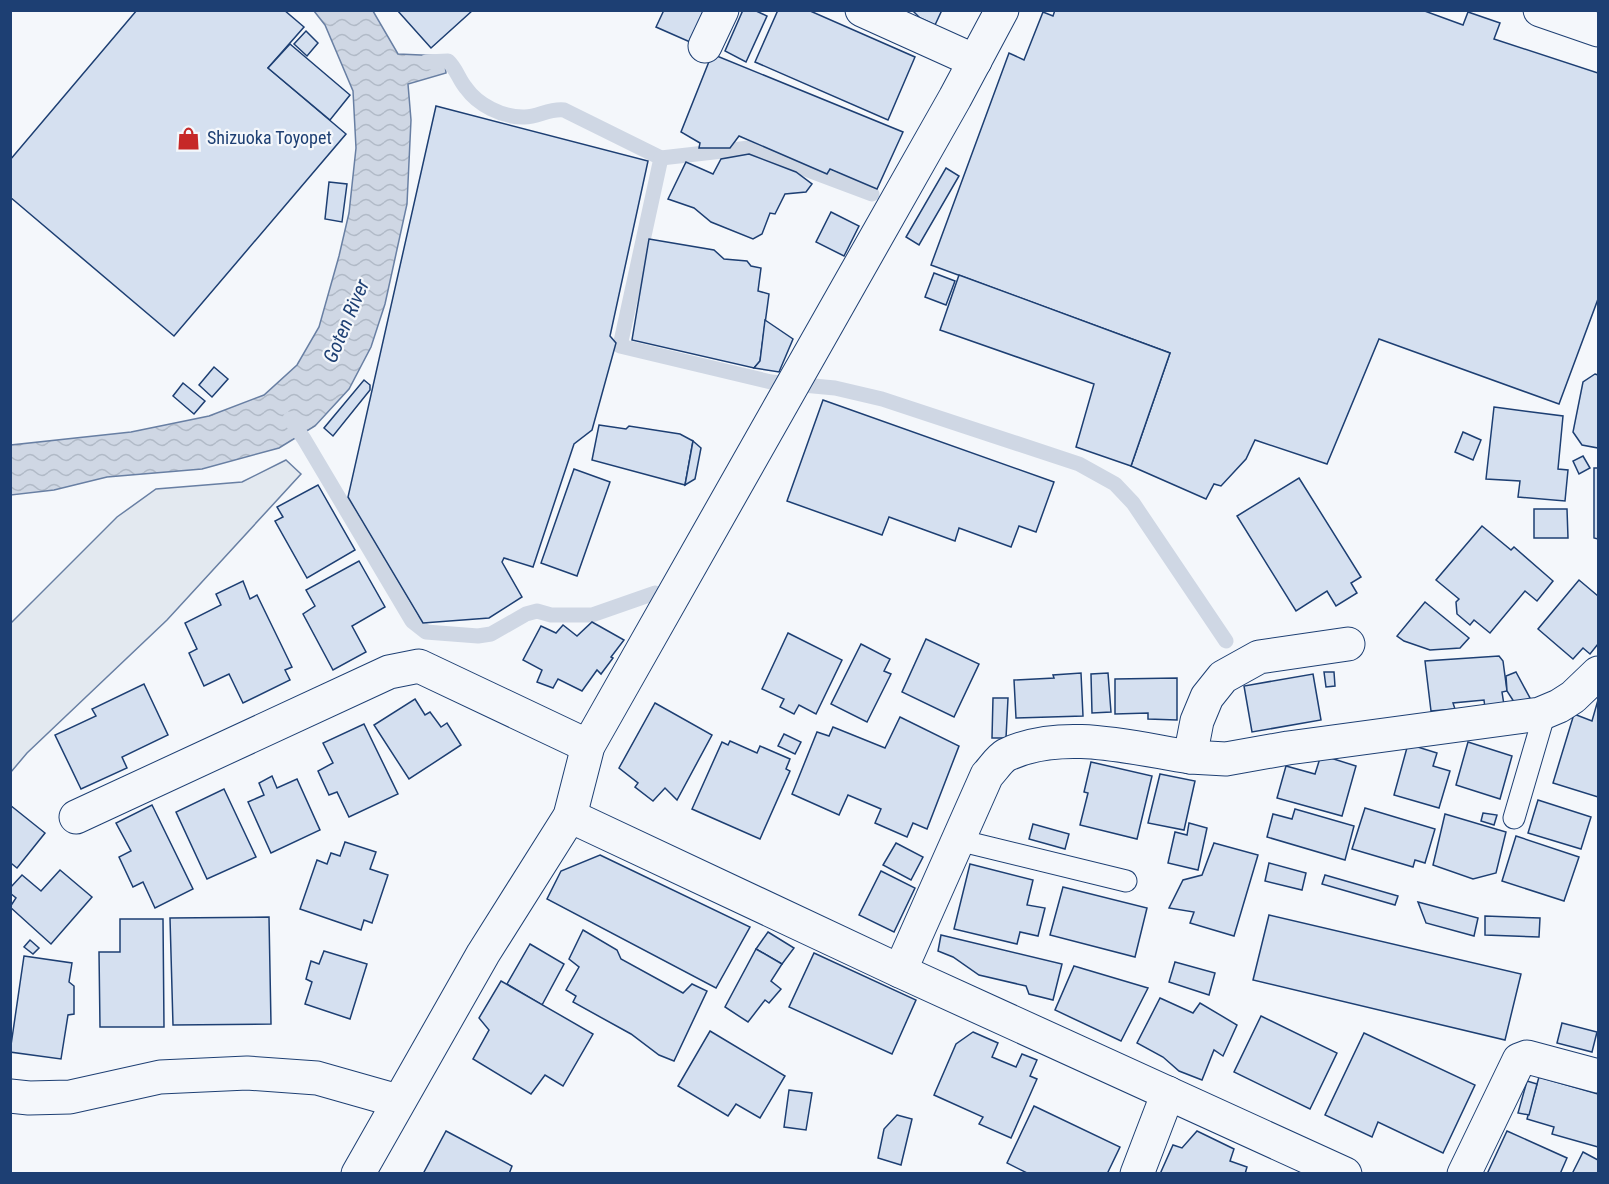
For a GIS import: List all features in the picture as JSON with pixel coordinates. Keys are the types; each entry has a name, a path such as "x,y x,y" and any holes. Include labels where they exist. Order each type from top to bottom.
{"street":[{"path":"705,46 722,10"},
{"path":"862,10 975,61"},
{"path":"358,1173 483,954 570,816 588,746 1002,10"},
{"path":"1540,10 1599,30"},
{"path":"1190,757 1197,721 1207,697 1222,677 1259,657 1348,644"},
{"path":"76,817 389,672 419,666 588,746"},
{"path":"900,971 987,775 1004,756 1064,741 1108,744 1190,757 1226,759 1288,748 1545,712 1573,697 1599,673"},
{"path":"570,816 900,971 1345,1173"},
{"path":"1464,1173 1519,1060 1527,1057 1599,1076"},
{"path":"10,1096 70,1097 160,1077 247,1073 316,1078 398,1101"},
{"path":"1137,1173 1168,1093"}],"lane":[{"path":"1514,818 1545,712"},
{"path":"958,840 1126,881"}],"shaded area":[{"path":"286,460 301,474 167,620 27,753 11,772 11,623 117,517 156,489 242,482"}],"water":[{"name":"Goten River","path":"314,11 373,11 398,54 444,56 446,73 408,84 411,120 407,204 385,304 371,347 349,389 315,426 279,448 202,469 107,477 54,490 11,495 11,445 131,432 209,416 264,395 297,365 319,327 339,256 349,213 356,148 353,91 325,25"}],"building":[{"path":"137,10 284,10 304,27 268,68 346,134 174,336 10,197 10,160"},
{"path":"397,10 473,10 431,48"},
{"path":"664,10 704,10 690,42 656,27"},
{"path":"743,10 754,10 767,16 746,62 725,51"},
{"path":"778,10 808,10 915,57 888,120 755,62"},
{"path":"912,10 942,10 935,25 920,18"},
{"path":"1055,10 1422,10 1463,25 1468,12 1500,23 1494,39 1598,73 1598,299 1559,404 1379,339 1327,464 1255,440 1246,459 1221,486 1214,484 1206,499 1131,466 1170,353 931,265 1009,53 1024,60 1043,12 1053,16"},
{"path":"306,31 318,43 307,56 294,44"},
{"path":"290,44 350,95 330,120 268,68"},
{"path":"712,54 903,132 877,189 830,169 827,174 739,136 730,148 699,148 700,143 681,132"},
{"path":"436,106 648,161 610,336 616,343 592,430 574,444 533,567 504,558 502,562 522,597 489,618 423,623 348,497"},
{"path":"749,154 796,172 812,184 806,192 785,194 775,214 770,213 762,234 753,239 711,222 694,208 668,199 686,162 713,174 721,159"},
{"path":"946,168 959,176 919,245 906,237"},
{"path":"329,182 347,184 342,222 325,219"},
{"path":"831,212 859,226 844,256 816,242"},
{"path":"649,239 714,250 724,259 747,261 751,266 761,268 758,291 769,294 760,361 754,368 632,340"},
{"path":"934,273 955,281 946,305 925,297"},
{"path":"959,275 1170,353 1131,466 1076,447 1094,384 940,330"},
{"path":"765,320 793,339 779,372 754,368 760,361"},
{"path":"214,367 228,379 212,397 199,385"},
{"path":"1595,374 1598,375 1598,448 1582,445 1573,432 1583,382"},
{"path":"364,380 370,385 370,390 333,436 324,428"},
{"path":"183,383 205,401 194,414 173,396"},
{"path":"823,400 1054,482 1036,532 1019,526 1011,547 959,528 955,541 889,517 882,535 787,501"},
{"path":"1494,407 1563,416 1558,469 1568,470 1565,501 1518,497 1520,481 1486,479"},
{"path":"599,425 626,429 629,426 680,434 693,441 685,485 592,460"},
{"path":"1463,432 1481,440 1473,460 1455,452"},
{"path":"693,441 701,448 695,479 685,485"},
{"path":"1583,456 1590,468 1579,474 1573,461"},
{"path":"1594,468 1598,468 1598,539 1594,538"},
{"path":"574,469 610,482 577,576 541,563"},
{"path":"1299,478 1361,577 1351,583 1357,593 1336,606 1327,591 1296,611 1237,516"},
{"path":"318,485 355,550 307,578 275,521 283,517 277,507"},
{"path":"1534,509 1567,509 1568,538 1534,538"},
{"path":"1482,526 1511,550 1514,547 1553,581 1537,601 1525,591 1490,633 1474,620 1470,625 1457,614 1456,602 1459,599 1436,580"},
{"path":"359,561 385,607 352,626 366,652 333,670 303,614 315,606 306,590"},
{"path":"1579,580 1598,596 1598,644 1590,654 1583,648 1573,659 1538,629"},
{"path":"243,581 250,599 257,595 292,667 285,670 290,680 243,703 229,674 204,686 189,653 197,649 185,623 221,605 216,594"},
{"path":"1425,602 1469,638 1460,648 1430,650 1404,641 1397,636"},
{"path":"592,622 624,640 601,674 597,670 582,691 558,679 553,688 537,682 542,670 523,660 541,626 556,633 563,625 577,636"},
{"path":"788,633 842,660 816,714 799,705 794,714 780,707 784,699 762,689"},
{"path":"926,639 979,664 954,717 902,692"},
{"path":"861,644 890,659 884,671 891,674 867,722 831,704"},
{"path":"1499,656 1503,661 1507,691 1502,692 1504,705 1485,708 1484,700 1453,703 1455,709 1431,711 1425,661"},
{"path":"1324,672 1334,672 1335,686 1326,687"},
{"path":"1516,672 1530,698 1516,705 1507,691 1506,676"},
{"path":"1081,673 1083,716 1016,718 1014,680 1054,678 1053,675"},
{"path":"1108,673 1111,712 1092,713 1091,674"},
{"path":"1313,674 1321,720 1252,732 1244,686"},
{"path":"1177,678 1177,720 1148,719 1148,713 1115,714 1115,679"},
{"path":"144,684 168,735 122,757 127,768 81,789 55,735 96,716 92,709"},
{"path":"993,698 1008,698 1006,738 992,738"},
{"path":"415,699 425,715 430,712 441,727 447,723 461,745 409,779 374,725"},
{"path":"1598,700 1598,797 1553,783 1574,714 1592,721"},
{"path":"655,703 712,735 677,800 665,788 653,801 635,787 638,783 619,768"},
{"path":"900,717 959,746 927,829 913,823 907,837 875,823 881,809 848,795 839,815 792,794 817,732 829,736 833,727 885,748"},
{"path":"364,724 398,794 349,817 337,792 329,795 318,771 333,763 323,743"},
{"path":"784,734 801,742 795,754 778,746"},
{"path":"730,741 757,753 760,746 790,759 786,769 790,771 760,839 692,809 722,742 728,745"},
{"path":"1468,742 1512,756 1500,799 1456,785"},
{"path":"1408,744 1437,753 1433,766 1450,771 1439,808 1394,795"},
{"path":"1321,755 1356,766 1342,816 1277,798 1286,766 1315,774"},
{"path":"1091,762 1152,776 1137,839 1080,825 1088,793 1084,792"},
{"path":"1160,774 1195,781 1184,830 1148,823"},
{"path":"272,776 277,788 297,779 320,830 271,853 248,802 264,795 259,783"},
{"path":"224,789 256,857 207,879 176,812"},
{"path":"1538,800 1591,817 1581,849 1528,833"},
{"path":"10,805 45,833 17,868 12,864 10,866"},
{"path":"152,805 193,889 155,908 143,882 133,887 119,857 131,851 116,823"},
{"path":"1365,808 1435,829 1425,863 1415,860 1413,867 1352,849"},
{"path":"1295,809 1354,826 1345,860 1267,837 1273,814 1292,819"},
{"path":"1483,813 1497,815 1494,825 1481,821"},
{"path":"1445,814 1506,832 1496,873 1473,879 1433,865"},
{"path":"1189,823 1207,828 1198,870 1168,863 1175,832 1187,835"},
{"path":"1033,824 1069,834 1065,849 1029,839"},
{"path":"1516,836 1579,857 1564,901 1502,881"},
{"path":"345,842 376,852 370,869 388,875 372,923 364,920 361,930 300,909 317,860 327,864 331,853 340,856"},
{"path":"896,843 923,857 911,880 883,865"},
{"path":"1214,843 1258,855 1234,936 1190,923 1194,912 1169,908 1183,880 1202,875"},
{"path":"600,855 750,927 716,988 547,899 561,871"},
{"path":"1269,863 1306,873 1302,890 1265,881"},
{"path":"970,864 1033,880 1027,905 1045,908 1038,936 1020,932 1017,944 954,929"},
{"path":"60,870 92,897 51,944 10,907 16,898 10,893 10,888 22,875 41,891"},
{"path":"881,871 915,888 894,932 859,915"},
{"path":"1325,875 1398,896 1395,905 1322,884"},
{"path":"1063,887 1147,908 1135,957 1050,935"},
{"path":"1418,902 1478,918 1474,936 1426,923"},
{"path":"1269,915 1521,974 1505,1040 1253,980"},
{"path":"1485,916 1540,918 1539,937 1485,935"},
{"path":"269,917 271,1024 173,1025 170,918"},
{"path":"120,919 163,919 164,1027 100,1027 99,952 120,952"},
{"path":"583,930 617,950 621,959 683,993 692,984 707,991 674,1061 659,1055 631,1034 573,1002 576,996 566,990 579,967 569,959"},
{"path":"768,932 794,948 782,964 756,949"},
{"path":"941,935 1062,964 1053,1000 1029,994 1026,986 979,975 953,957 938,951"},
{"path":"30,940 39,948 33,954 24,947"},
{"path":"530,944 564,964 542,1005 507,984"},
{"path":"756,949 782,964 771,981 781,989 769,1003 765,1000 748,1022 725,1007"},
{"path":"324,951 367,964 350,1019 305,1004 312,982 306,979 311,961 319,964"},
{"path":"814,953 916,1000 892,1054 789,1007"},
{"path":"24,956 72,963 69,982 74,986 74,1014 68,1015 61,1059 10,1052"},
{"path":"1175,962 1215,973 1209,995 1169,982"},
{"path":"1074,966 1148,988 1121,1041 1055,1010"},
{"path":"501,981 593,1034 563,1086 545,1075 531,1094 473,1059 489,1030 479,1018"},
{"path":"1160,998 1193,1013 1200,1003 1237,1025 1223,1056 1214,1050 1202,1080 1179,1071 1163,1057 1137,1043"},
{"path":"1261,1016 1337,1053 1310,1109 1234,1072"},
{"path":"1562,1023 1597,1032 1592,1052 1557,1043"},
{"path":"710,1031 785,1076 760,1118 736,1104 728,1116 678,1086"},
{"path":"973,1032 998,1043 992,1057 1016,1067 1022,1054 1037,1060 1030,1076 1037,1079 1011,1138 979,1124 983,1117 934,1095 956,1044"},
{"path":"1364,1033 1475,1085 1443,1153 1378,1122 1372,1137 1325,1115"},
{"path":"1539,1077 1598,1094 1598,1147 1552,1134 1554,1127 1527,1119"},
{"path":"1527,1081 1537,1084 1529,1115 1518,1113"},
{"path":"789,1090 812,1093 806,1130 784,1127"},
{"path":"1034,1106 1120,1147 1107,1174 1029,1174 1007,1163"},
{"path":"897,1115 912,1119 901,1165 878,1158 884,1129"},
{"path":"446,1131 512,1166 509,1174 423,1174"},
{"path":"1197,1131 1234,1149 1230,1161 1247,1167 1245,1174 1160,1174 1173,1145 1182,1148"},
{"path":"1507,1131 1567,1158 1560,1174 1487,1174"},
{"path":"1583,1152 1598,1160 1598,1174 1572,1174"}],"waterway":[{"path":"426,62 448,61 471,94 491,109 507,115 528,117 553,110 564,110 661,158 620,346 771,382 835,388 882,399 1079,464 1115,484 1133,503 1226,641"},
{"path":"661,158 749,148 872,194"},
{"path":"290,419 412,621 426,632 478,636 491,634 526,614 537,611 551,615 592,615 655,593"}],"place":[{"name":"Shizuoka Toyopet","path":"189,138"}]}
